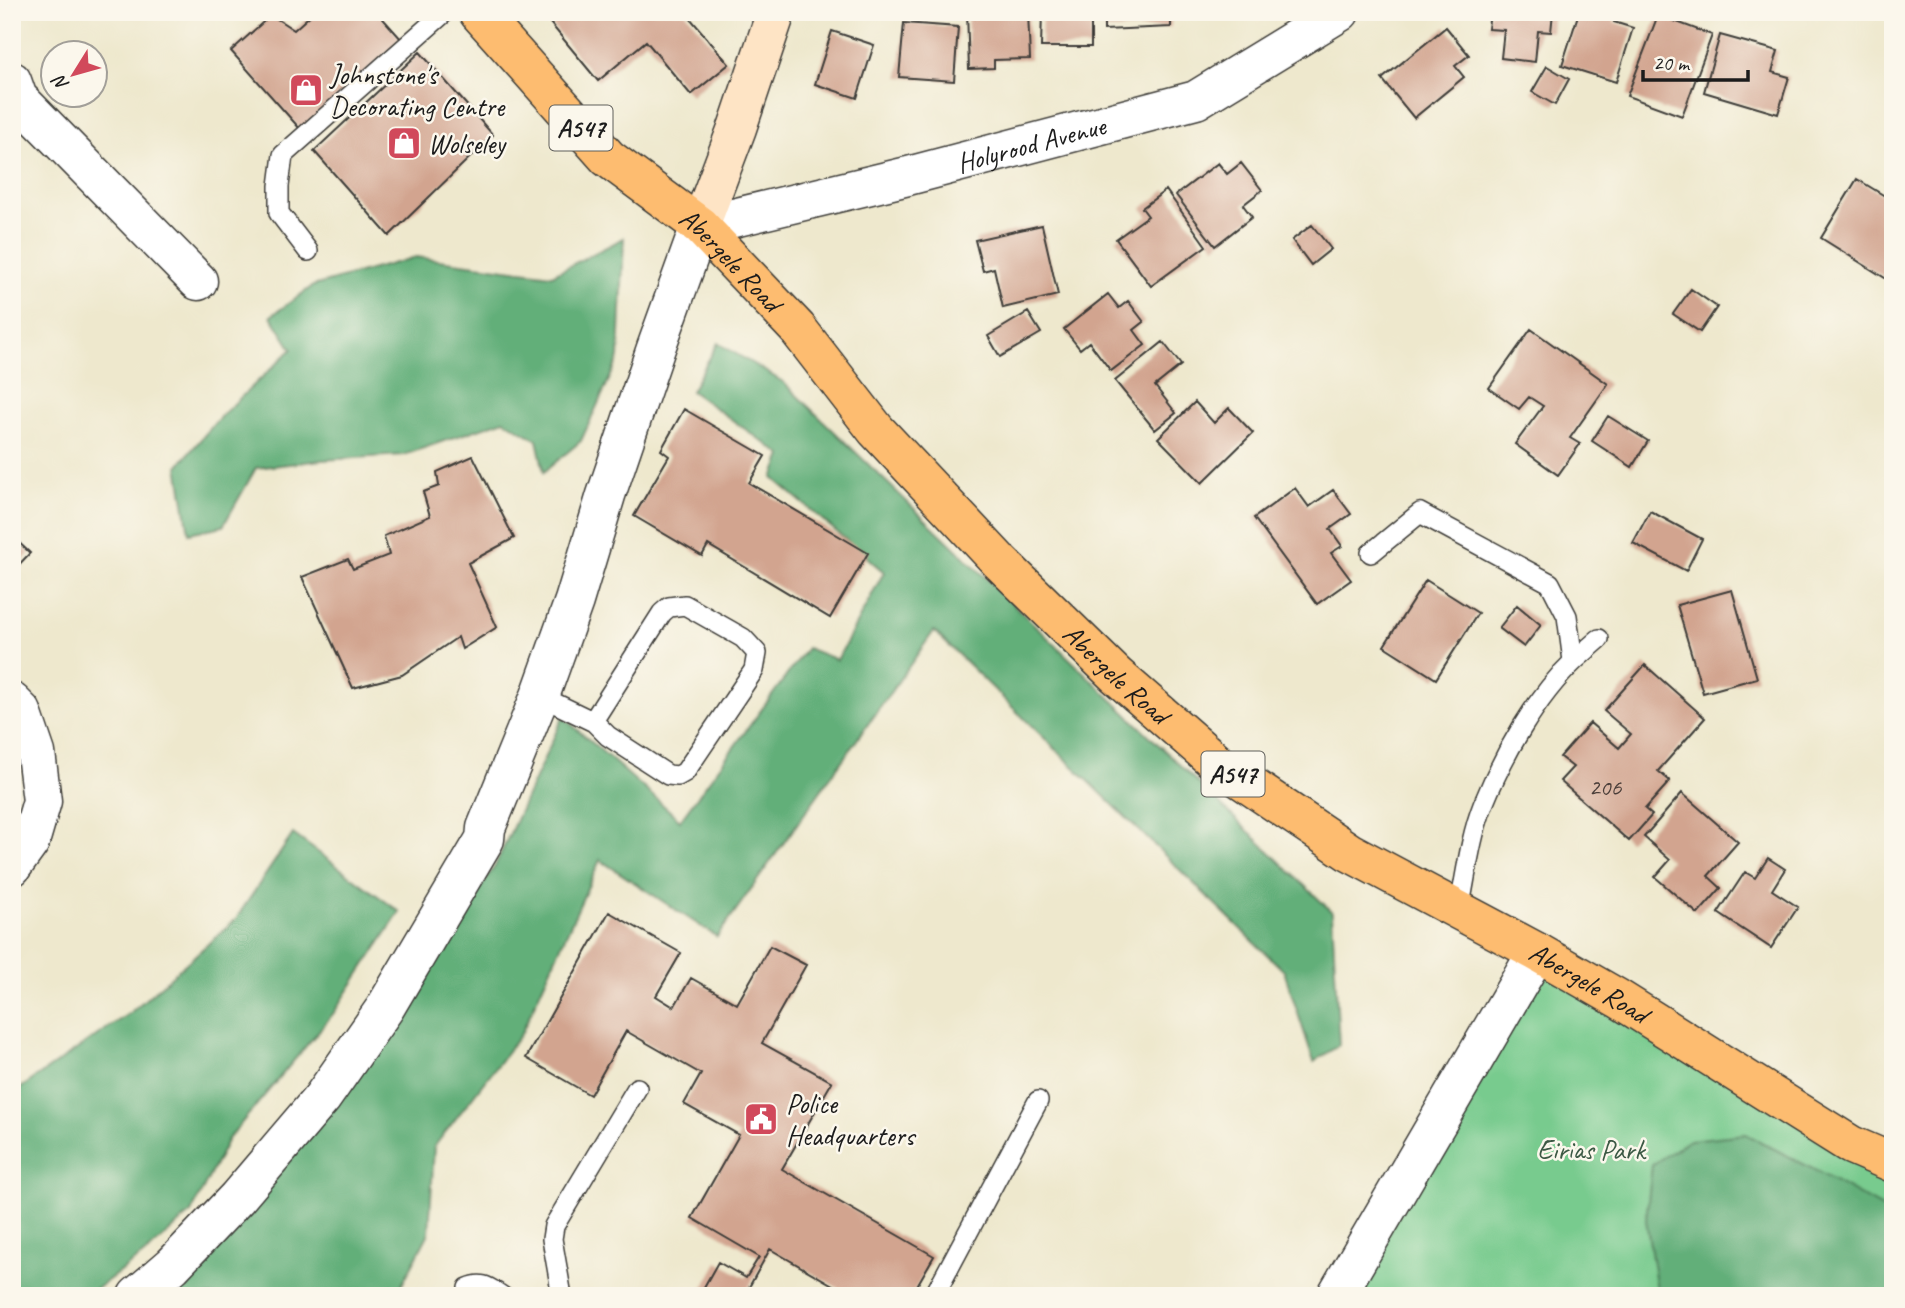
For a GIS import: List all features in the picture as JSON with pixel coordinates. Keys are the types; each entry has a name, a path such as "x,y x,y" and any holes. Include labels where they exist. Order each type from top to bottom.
{"main road":[{"name":"Abergele Road","path":"478,12 608,158 700,226 797,328 886,440 999,561 1116,675 1217,763 1349,852 1537,951 1619,999 1851,1145 1893,1163"},
{"path":"700,226 776,12"}],"street":[{"name":"Holyrood Avenue","path":"700,226 908,176 1196,100 1340,12"},
{"path":"12,81 18,97 198,281"},
{"path":"137,1296 173,1265 237,1198 322,1098 385,1008 485,839 486,828 540,696 574,601 606,495 700,226"},
{"path":"12,702 22,712 37,753 42,801 30,842 12,867"},
{"path":"1336,1296 1537,951"}],"lane":[{"path":"307,251 279,213 283,155 445,12"},
{"path":"1371,552 1420,513 1538,576 1550,583 1567,616 1573,661"},
{"path":"540,696 594,722 608,736 668,775 678,776 685,772 754,670 757,653 743,638 685,605 669,607 662,613 594,722"},
{"path":"1459,910 1483,807 1509,750 1543,697 1573,661 1599,639"},
{"path":"562,1296 552,1239 554,1226 637,1088"},
{"path":"934,1296 1038,1101"},
{"path":"468,1288 477,1284 502,1296"}],"green space":[{"path":"624,238 619,358 581,441 544,472 537,440 504,420 404,455 322,460 256,468 223,526 189,533 178,466 220,417 292,349 271,316 313,286 416,257 552,275"},
{"path":"718,343 783,382 1332,912 1339,1045 1314,1062 1284,971 934,631 717,937 600,860 521,1034 434,1147 429,1233 396,1296 148,1296 391,1023 495,866 563,717 680,820 807,648 837,660 884,572 773,478 782,455 691,391"},
{"path":"293,834 400,912 333,1014 228,1139 191,1213 146,1253 86,1296 12,1296 12,1094 131,1012 235,920"},
{"name":"Eirias Park","path":"1537,952 1893,1146 1893,1296 1336,1296"},
{"path":"1746,1134 1893,1214 1893,1296 1660,1296 1646,1220 1652,1165 1689,1140"}],"building":[{"name":"Johnstone's Decorating Centre","path":"314,12 377,12 402,40 301,130 231,51 271,15 294,30"},
{"path":"541,12 685,12 729,64 691,95 646,41 598,81"},
{"path":"967,12 1028,12 1030,59 994,60 994,68 969,69"},
{"path":"1042,12 1091,12 1091,47 1041,47"},
{"path":"1104,12 1171,12 1171,27 1104,30"},
{"path":"1490,12 1553,12 1551,32 1538,31 1535,62 1501,58 1504,30 1488,29"},
{"path":"1579,12 1617,12 1614,22 1633,28 1616,82 1562,65"},
{"path":"1658,15 1712,35 1682,116 1627,96"},
{"path":"904,23 958,27 954,81 899,77"},
{"path":"1446,27 1469,55 1455,66 1464,77 1414,118 1382,79"},
{"path":"832,31 874,45 857,98 815,84"},
{"path":"1720,35 1778,51 1772,72 1789,77 1778,114 1704,92"},
{"name":"Wolseley","path":"420,52 493,135 389,236 314,151"},
{"path":"1547,66 1569,79 1555,105 1532,92"},
{"path":"1218,163 1227,174 1241,163 1262,190 1243,205 1252,217 1215,246 1176,195"},
{"path":"1857,179 1893,201 1893,283 1821,238"},
{"path":"1166,190 1206,246 1151,286 1116,239 1148,216 1142,208"},
{"path":"1042,225 1058,295 1003,308 994,268 983,271 975,240"},
{"path":"1312,225 1331,249 1311,265 1292,240"},
{"path":"1691,289 1717,307 1700,332 1673,314"},
{"path":"1108,294 1119,308 1128,301 1144,322 1134,330 1145,345 1111,371 1089,342 1080,349 1064,329"},
{"path":"1028,312 1041,333 1000,357 988,336"},
{"path":"1531,329 1608,384 1570,438 1580,444 1558,475 1515,444 1543,406 1529,397 1519,409 1489,388"},
{"path":"1163,342 1181,365 1155,386 1176,413 1155,430 1115,381"},
{"path":"1195,402 1214,423 1229,408 1253,433 1202,483 1158,438"},
{"path":"684,409 765,456 749,483 868,553 830,618 708,545 702,556 634,516 669,456 661,450"},
{"path":"1608,416 1648,441 1632,467 1592,441"},
{"path":"473,456 514,538 468,563 497,627 462,649 458,637 402,675 353,688 302,577 348,559 353,569 389,555 384,536 430,516 423,492 439,486 437,472"},
{"path":"1295,488 1309,507 1333,490 1351,514 1330,529 1342,546 1331,553 1351,580 1317,604 1254,518"},
{"path":"1650,511 1702,539 1686,571 1633,543"},
{"path":"12,536 30,553 12,572"},
{"path":"1426,580 1478,613 1436,679 1384,646"},
{"path":"1732,590 1757,678 1703,693 1677,605"},
{"path":"1517,605 1541,625 1524,647 1499,628"},
{"path":"1645,665 1705,718 1658,771 1670,781 1645,809 1652,815 1629,841 1560,781 1573,767 1560,757 1590,723 1619,748 1631,734 1604,711"},
{"path":"1682,793 1738,842 1708,876 1721,888 1698,914 1655,877 1670,860 1644,837"},
{"path":"1768,858 1785,869 1772,890 1798,907 1771,948 1718,913 1745,872 1755,878"},
{"name":"Police Headquarters","path":"609,912 681,953 656,996 674,1007 691,978 737,1004 770,946 806,965 762,1043 832,1082 782,1169 934,1256 911,1296 852,1296 770,1249 748,1289 759,1296 699,1296 718,1262 746,1278 759,1257 692,1218 739,1135 684,1104 701,1074 626,1031 590,1095 526,1058"}],"place":[{"name":"Johnstone's Decorating Centre","path":"306,90"},
{"name":"Wolseley","path":"404,143"},
{"name":"Police Headquarters","path":"761,1119"}]}
